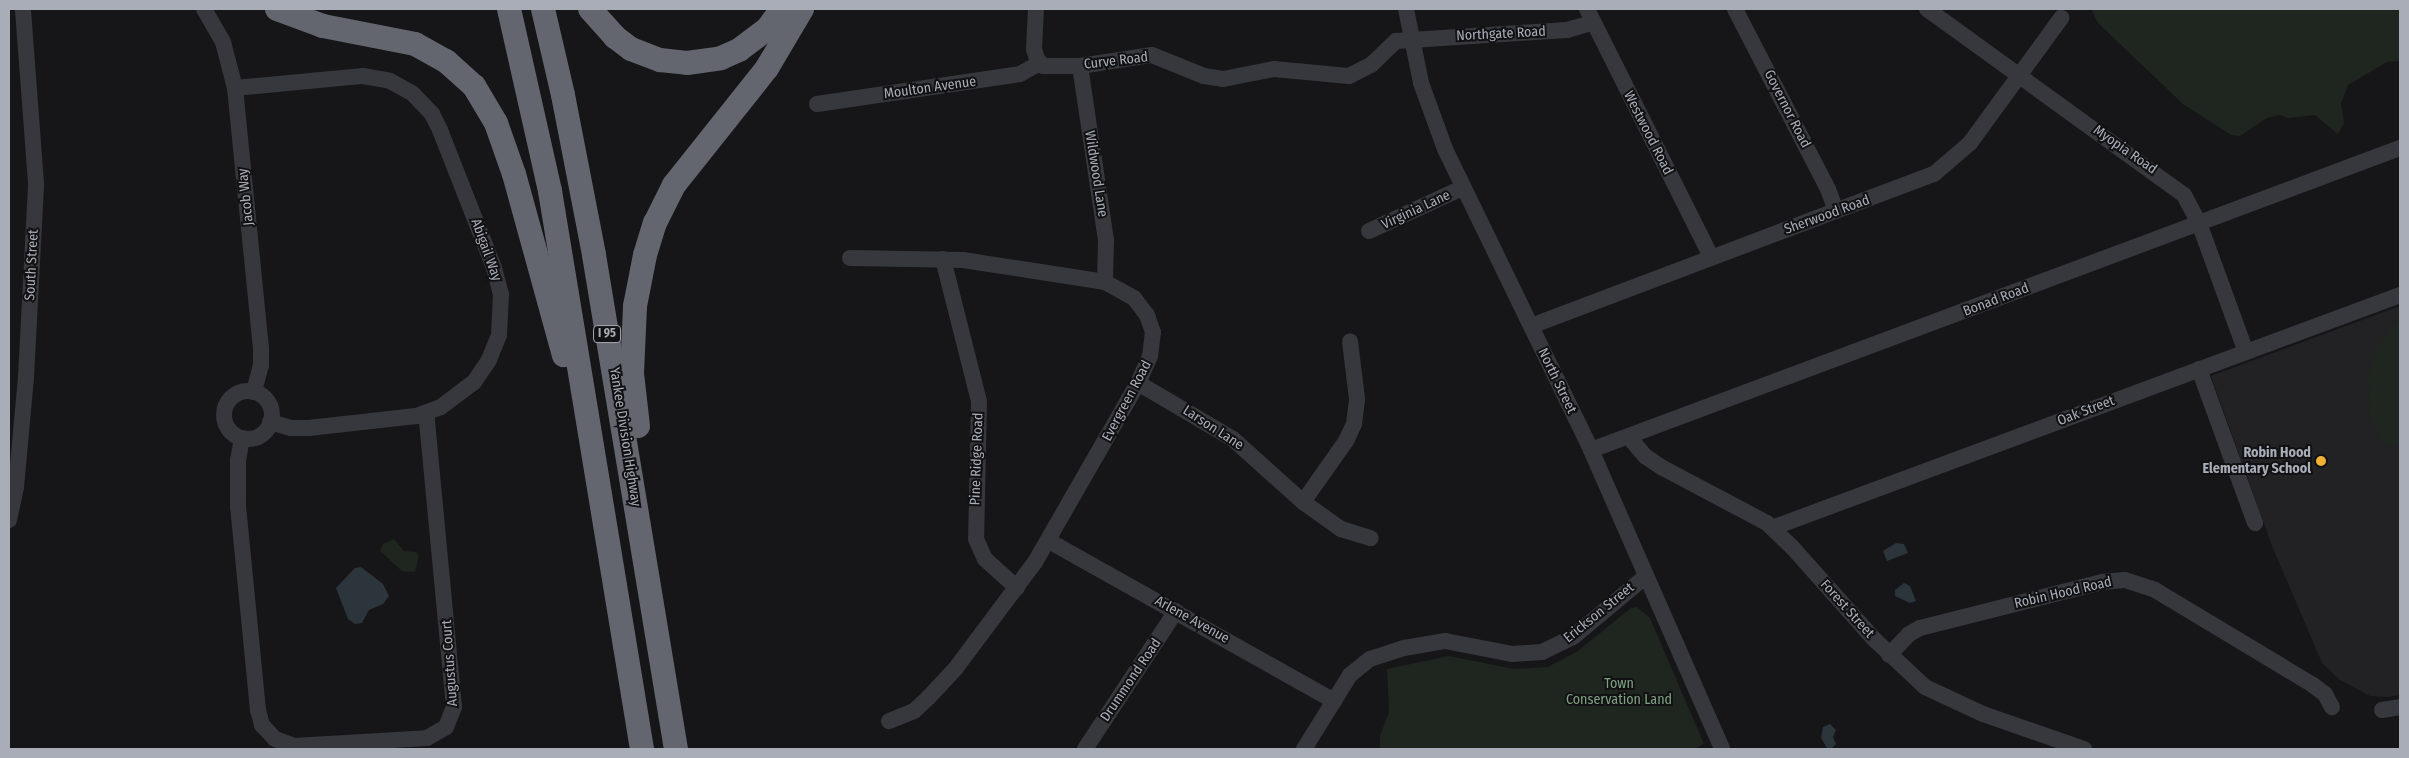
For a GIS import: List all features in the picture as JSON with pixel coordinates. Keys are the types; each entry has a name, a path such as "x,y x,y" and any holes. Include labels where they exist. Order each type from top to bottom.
{"highway":[{"path":"278,9 323,26 390,37 424,48 459,71 488,105 514,174 545,280 610,551"},
{"name":"I 95","path":"509,9 550,192 642,749"},
{"name":"Yankee Division Highway","path":"543,9 578,164 676,749"},
{"path":"590,9 615,37 631,48 660,60 687,64 720,58 739,50 768,28 782,9"},
{"path":"662,661 632,373 639,281 653,229 674,185 767,68 802,9"}],"street":[{"name":"South Street","path":"9,520 16,487 25,387 36,183 23,9"},
{"name":"Jacob Way","path":"204,9 223,42 235,88 261,348 261,365 254,392"},
{"path":"1036,9 1033,34 1035,54 1040,63"},
{"name":"North Street","path":"1406,9 1410,38 1428,104 1462,188 1591,450 1722,749"},
{"name":"Governor Road","path":"1735,9 1828,189 1836,211"},
{"name":"Myopia Road","path":"1927,9 2170,183 2187,199 2199,224 2246,352"},
{"name":"Northgate Road","path":"1410,38 1570,30 1589,16"},
{"name":"Westwood Road","path":"1589,16 1711,257"},
{"name":"Sherwood Road","path":"1531,326 1711,257 1922,180 1949,164 1970,143 2061,18"},
{"name":"Curve Road","path":"1040,63 1048,67 1080,66 1152,55 1219,79 1274,69 1345,77 1371,65 1388,46 1410,38"},
{"name":"Moulton Avenue","path":"817,104 1020,74 1040,63"},
{"name":"Wildwood Lane","path":"1080,66 1106,240 1106,282"},
{"name":"Abigail Way","path":"235,88 372,77 406,89 420,100 436,121 494,268 502,308 497,341 482,372 453,400 426,414 309,428 291,428 270,422"},
{"name":"Bonad Road","path":"1591,450 2400,148"},
{"name":"Virginia Lane","path":"1369,231 1462,188"},
{"name":"Evergreen Road","path":"850,258 943,259 1106,282 1134,298 1151,326 1150,356 1138,384 1049,541 1017,588 928,698 914,711 889,721"},
{"name":"Pine Ridge Road","path":"943,259 978,401 976,539 985,559 1017,588"},
{"name":"Oak Street","path":"1772,528 2400,295"},
{"path":"1303,502 1346,441 1354,424 1357,399 1350,340"},
{"path":"2199,369 2255,524"},
{"name":"Larson Lane","path":"1138,384 1233,439 1303,502 1341,529 1371,538"},
{"path":"254,392 269,405 270,422 259,436 242,438 227,426 224,410 235,395 254,392"},
{"name":"Augustus Court","path":"242,438 237,467 238,506 258,710 262,725 275,739 294,746 427,738 446,727 454,706 426,414"},
{"name":"Forest Street","path":"1629,437 1645,456 1663,468 1772,528 1889,656 1915,679 1938,694 1998,720 2084,749"},
{"name":"Arlene Avenue","path":"1049,541 1334,701"},
{"name":"Erickson Street","path":"1304,749 1350,675 1363,663 1404,648 1445,641 1519,655 1551,649 1573,637 1646,576"},
{"name":"Robin Hood Road","path":"1889,656 1908,634 1920,628 2102,582 2125,580 2155,590 2313,685 2325,694 2332,707"},
{"name":"Drummond Road","path":"1085,749 1176,611"},
{"path":"2382,710 2400,707"}],"shaded area":[{"name":"Robin Hood Elementary School","path":"2400,306 2400,695 2388,697 2370,696 2340,680 2322,663 2272,546 2211,376"},
{"path":"1896,543 1904,544 1908,553 1887,561 1883,551"},
{"path":"361,567 383,584 389,596 383,604 369,610 362,623 355,624 348,619 336,588 355,568"},
{"path":"1904,583 1910,586 1916,601 1910,603 1895,596 1895,590"},
{"path":"1830,724 1836,730 1833,737 1836,744 1832,748 1827,748 1821,738 1823,727"}],"green space":[{"path":"2091,9 2400,9 2400,61 2387,62 2348,85 2341,104 2344,123 2338,134 2315,115 2288,118 2280,115 2267,118 2240,136 2231,135 2183,104 2098,23"},
{"path":"2400,318 2400,441 2385,446 2370,417 2368,377 2377,346"},
{"path":"394,539 404,551 416,552 419,556 415,572 402,571 380,551 383,544"},
{"name":"Town Conservation Land","path":"1637,607 1650,618 1704,744 1694,749 1380,749 1380,736 1389,712 1387,669 1449,656 1514,669 1548,667 1578,651 1631,608"}],"place":[{"name":"Robin Hood Elementary School","path":"2321,461"}]}
